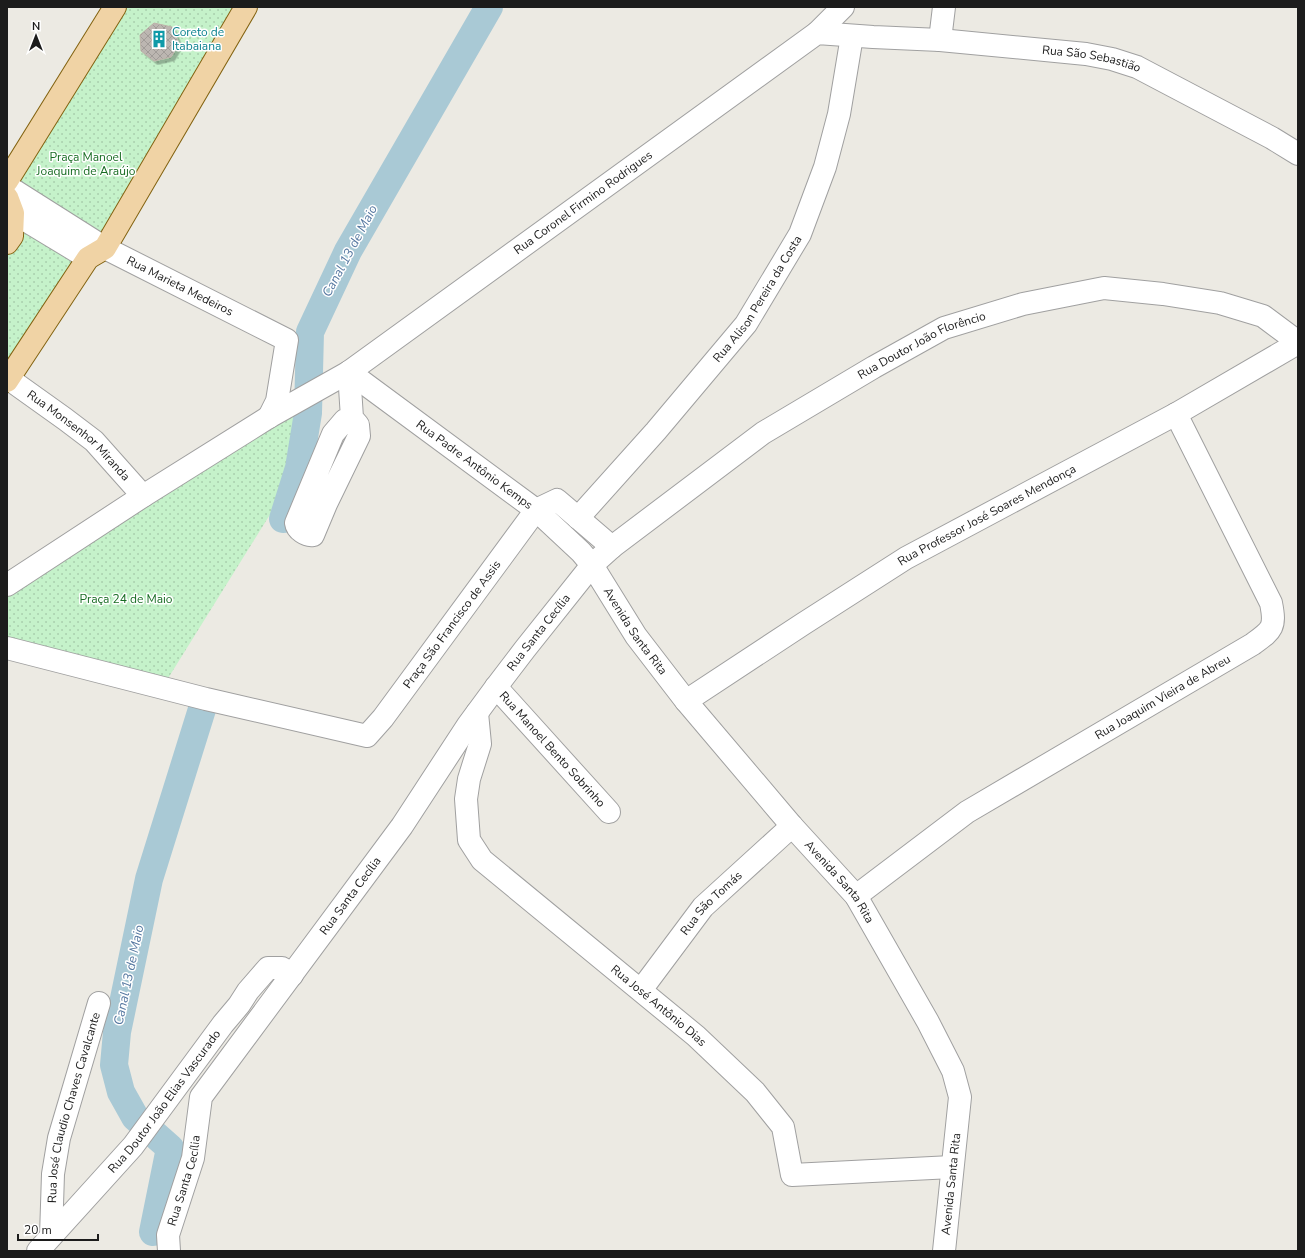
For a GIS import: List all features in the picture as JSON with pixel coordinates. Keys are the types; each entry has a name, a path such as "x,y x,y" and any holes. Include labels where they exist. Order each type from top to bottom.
{"main road":[{"path":"7,181 116,7"},
{"path":"8,380 97,253 246,7"},
{"path":"7,243 12,236 9,207"}],"street":[{"name":"Rua Coronel Firmino Rodrigues","path":"269,417 349,372 817,33 843,7"},
{"path":"940,40 944,7"},
{"path":"817,33 858,36"},
{"name":"Rua São Sebastião","path":"858,36 940,40 1086,54 1112,59 1137,67 1272,138 1298,154"},
{"name":"Rua Alison Pereira da Costa","path":"578,518 656,431 746,324 800,234 825,167 858,36"},
{"name":"Rua Marieta Medeiros","path":"7,186 97,253"},
{"name":"Rua Marieta Medeiros","path":"9,207 97,253 287,340 276,401 269,417"},
{"name":"Rua Doutor João Florêncio","path":"592,565 612,547 763,433 874,367 944,328 1023,304 1104,288 1163,294 1220,303 1263,316 1298,343"},
{"name":"Rua Professor José Soares Mendonça","path":"686,701 906,558 1176,414 1298,343"},
{"path":"349,372 352,418"},
{"name":"Rua Padre Antônio Kemps","path":"349,372 536,510 581,552 592,565"},
{"name":"Rua Monsenhor Miranda","path":"8,380 94,441 143,496"},
{"name":"Rua Joaquim Vieira de Abreu","path":"856,896 967,812 1253,644 1269,632 1273,624 1274,615 1272,603 1176,414"},
{"path":"7,585 143,496 269,417"},
{"path":"536,510 556,500 612,547"},
{"name":"Praça São Francisco de Assis","path":"7,648 206,699 367,736 383,718 536,510"},
{"name":"Avenida Santa Rita","path":"592,565 636,636 686,701 792,826 856,896 928,1022 953,1071 960,1097 944,1251"},
{"name":"Rua Santa Cecília","path":"169,1251 168,1235 193,1158 201,1097 402,826 496,687 592,565"},
{"name":"Rua Manoel Bento Sobrinho","path":"496,687 609,812"},
{"name":"Rua José Antônio Dias","path":"477,713 480,744 469,779 466,799 469,840 482,860 696,1036 755,1092 783,1127 792,1175 952,1167"},
{"name":"Rua São Tomás","path":"641,990 703,907 792,826"},
{"name":"Rua Doutor João Elias Vascurado","path":"44,1244 133,1146 248,991 268,968 282,968 292,975"},
{"name":"Rua José Claudio Chaves Cavalcante","path":"44,1244 59,1138 99,1003"}],"green space":[{"name":"Praça Manoel Joaquim de Araújo","path":"115,7 230,7 242,14 105,248 7,186"},
{"path":"13,213 88,258 7,381 7,243"},
{"name":"Praça 24 de Maio","path":"309,395 308,413 299,468 162,688 7,649 7,585"}],"building":[{"name":"Coreto de Itabaiana","path":"154,23 172,27 179,44 171,57 154,61 141,51 140,35"}],"waterway":[{"name":"Canal 13 de Maio","path":"283,519 299,468 308,413 310,332 348,251 489,7"},
{"name":"Canal 13 de Maio","path":"153,1232 170,1148 135,1117 121,1092 114,1065 117,1032 149,879 203,706"}],"place":[{"name":"Coreto de Itabaiana","path":"159,39"}]}
